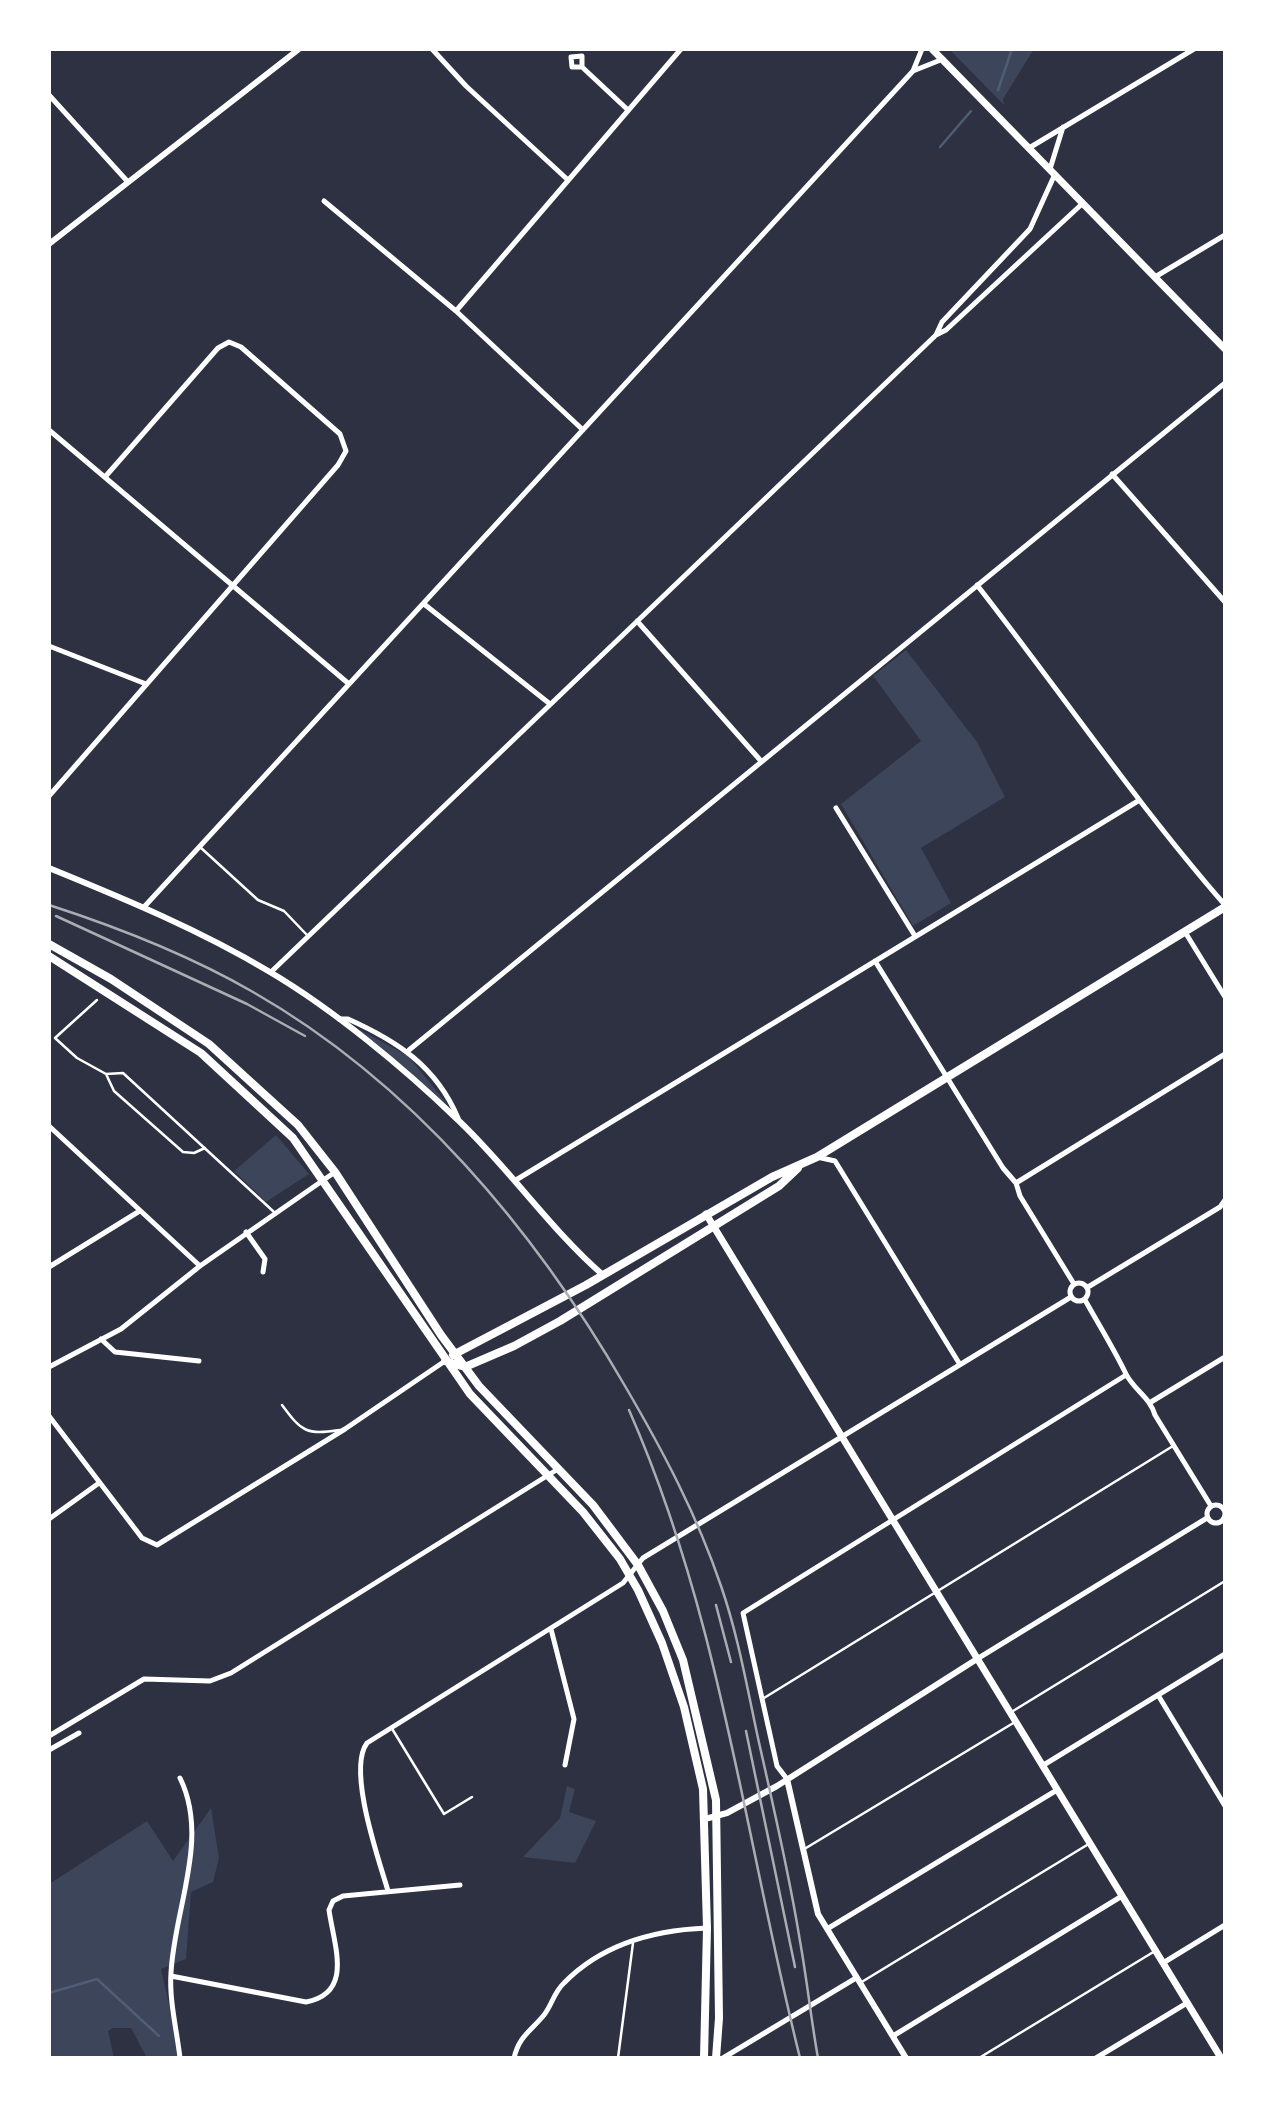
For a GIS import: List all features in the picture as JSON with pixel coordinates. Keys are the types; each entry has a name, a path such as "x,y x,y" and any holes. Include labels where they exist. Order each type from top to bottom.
{"highway":[{"path":"445,1361 603,1275 772,1177 817,1157 1225,906"},
{"path":"49,944 111,979 209,1044 298,1125 335,1172 465,1367 488,1396 593,1505 638,1565 663,1611 685,1668 718,1816 716,2058"},
{"path":"49,957 210,1061 286,1131 324,1179 445,1361 474,1399 583,1512 629,1575 663,1643 684,1707 701,1776 705,1819 707,1928 704,2058"},
{"path":"445,1361 465,1367 484,1361 560,1321 779,1186 802,1165"}],"main road":[{"path":"932,49 1225,349"},
{"path":"706,1214 1223,2058"}],"street":[{"path":"49,244 299,49"},
{"path":"432,49 466,86 568,180"},
{"path":"456,311 681,49"},
{"path":"144,907 913,71 922,49"},
{"path":"1029,148 1194,49"},
{"path":"913,71 943,59"},
{"path":"582,67 628,110"},
{"path":"49,95 128,182"},
{"path":"936,335 942,322 1030,229 1052,172 1063,127"},
{"path":"324,201 456,311 583,430"},
{"path":"271,972 936,335 947,330 1083,203"},
{"path":"1155,277 1225,235"},
{"path":"49,796 338,465 346,451 340,434 241,347 229,342 218,348 105,477"},
{"path":"409,1050 1225,383"},
{"path":"49,430 349,684"},
{"path":"1112,474 1225,602"},
{"path":"977,585 1049,677 1138,801 1225,906"},
{"path":"424,604 550,704"},
{"path":"637,621 761,761"},
{"path":"49,646 146,684"},
{"path":"516,1180 1138,801"},
{"path":"836,807 915,936"},
{"path":"49,869 144,907 271,972 396,1065 459,1121 603,1275"},
{"path":"1185,932 1225,996"},
{"path":"875,961 1003,1168 1016,1183 1020,1196 1074,1284"},
{"path":"336,1020 348,1019 409,1050 452,1104 459,1121"},
{"path":"1016,1183 1225,1054"},
{"path":"49,1126 138,1212 200,1266"},
{"path":"817,1157 835,1161 959,1363"},
{"path":"49,1367 121,1329 246,1232 335,1172"},
{"path":"1088,1287 1220,1207 1225,1200"},
{"path":"49,1267 138,1212"},
{"path":"246,1232 265,1259 263,1272"},
{"path":"1071,1297 1077,1301 1084,1300 1089,1294 1088,1287 1082,1283 1074,1284"},
{"path":"1071,1297 1074,1284"},
{"path":"388,1891 368,1821 360,1764 367,1743 623,1583 643,1558 1071,1297"},
{"path":"1084,1300 1122,1363 1126,1375 1151,1402 1210,1506"},
{"path":"101,1339 115,1352 199,1361"},
{"path":"1151,1402 1225,1357"},
{"path":"49,1416 142,1538 157,1545 345,1429 445,1361"},
{"path":"906,2058 815,1905 787,1779 778,1766 761,1699 743,1613 1126,1375"},
{"path":"49,1736 144,1679 210,1681 231,1673 558,1469"},
{"path":"49,1519 99,1483"},
{"path":"1210,1506 1224,1507 1225,1515 1221,1521 1214,1523 1208,1518 1207,1511 1210,1506"},
{"path":"705,1819 737,1808 777,1786 977,1659 1208,1518"},
{"path":"1221,1521 1225,1528"},
{"path":"551,1629 574,1719 565,1765"},
{"path":"1042,1766 1225,1654"},
{"path":"1158,1695 1225,1806"},
{"path":"49,1750 79,1733"},
{"path":"180,1778 190,1798 192,1845 170,1976 180,2058"},
{"path":"827,1929 1057,1790"},
{"path":"170,1976 306,2002 322,1999 334,1989 338,1976 329,1910 333,1901 343,1896 460,1885"},
{"path":"893,2036 1122,1896"},
{"path":"1163,1963 1225,1925"},
{"path":"514,2058 525,2031 543,2016 564,1982 582,1968 633,1940 673,1929 707,1928"},
{"path":"723,2058 858,1980"},
{"path":"1096,2058 1187,2003"}],"lane":[{"path":"200,846 258,900 284,911 307,935"},
{"path":"97,1000 55,1038 77,1058 106,1074 123,1073 274,1212"},
{"path":"106,1074 114,1091 183,1152 194,1153 205,1148"},
{"path":"282,1405 297,1425 307,1432 345,1429"},
{"path":"761,1699 1174,1446"},
{"path":"1010,1713 1225,1581"},
{"path":"803,1850 1015,1722"},
{"path":"391,1727 444,1814 472,1797"},
{"path":"858,1980 1090,1844"},
{"path":"618,2058 633,1940"},
{"path":"979,2058 1156,1951"}],"shaded area":[{"path":"1034,49 1003,99 1004,105 951,51"},
{"path":"906,650 977,742 1005,797 921,848 951,903 913,926 841,804 921,741 873,676"},
{"path":"346,1022 408,1056 449,1106"},
{"path":"276,1135 309,1174 266,1202 234,1171"},
{"path":"567,1786 575,1789 569,1812 596,1821 575,1863 523,1857 560,1818"},
{"path":"211,1808 219,1858 213,1882 191,1892 186,1959 161,1969 181,2058 147,2058 131,2028 113,2028 108,2031 114,2058 49,2058 49,1884 147,1821 173,1861"}],"waterway":[{"path":"998,90 1012,49"},
{"path":"940,147 971,111"},
{"path":"49,1993 97,1979 159,2036"}],"railway":[{"path":"49,905 154,943 229,979 311,1029 366,1070 417,1116 465,1165 510,1217 590,1328 666,1459 712,1560 727,1605 742,1661 786,1864 818,2058"},
{"path":"56,916 247,1004 305,1036"},
{"path":"629,1410 661,1489 709,1649 800,2058"},
{"path":"716,1605 731,1662"},
{"path":"746,1731 795,1967"}]}
